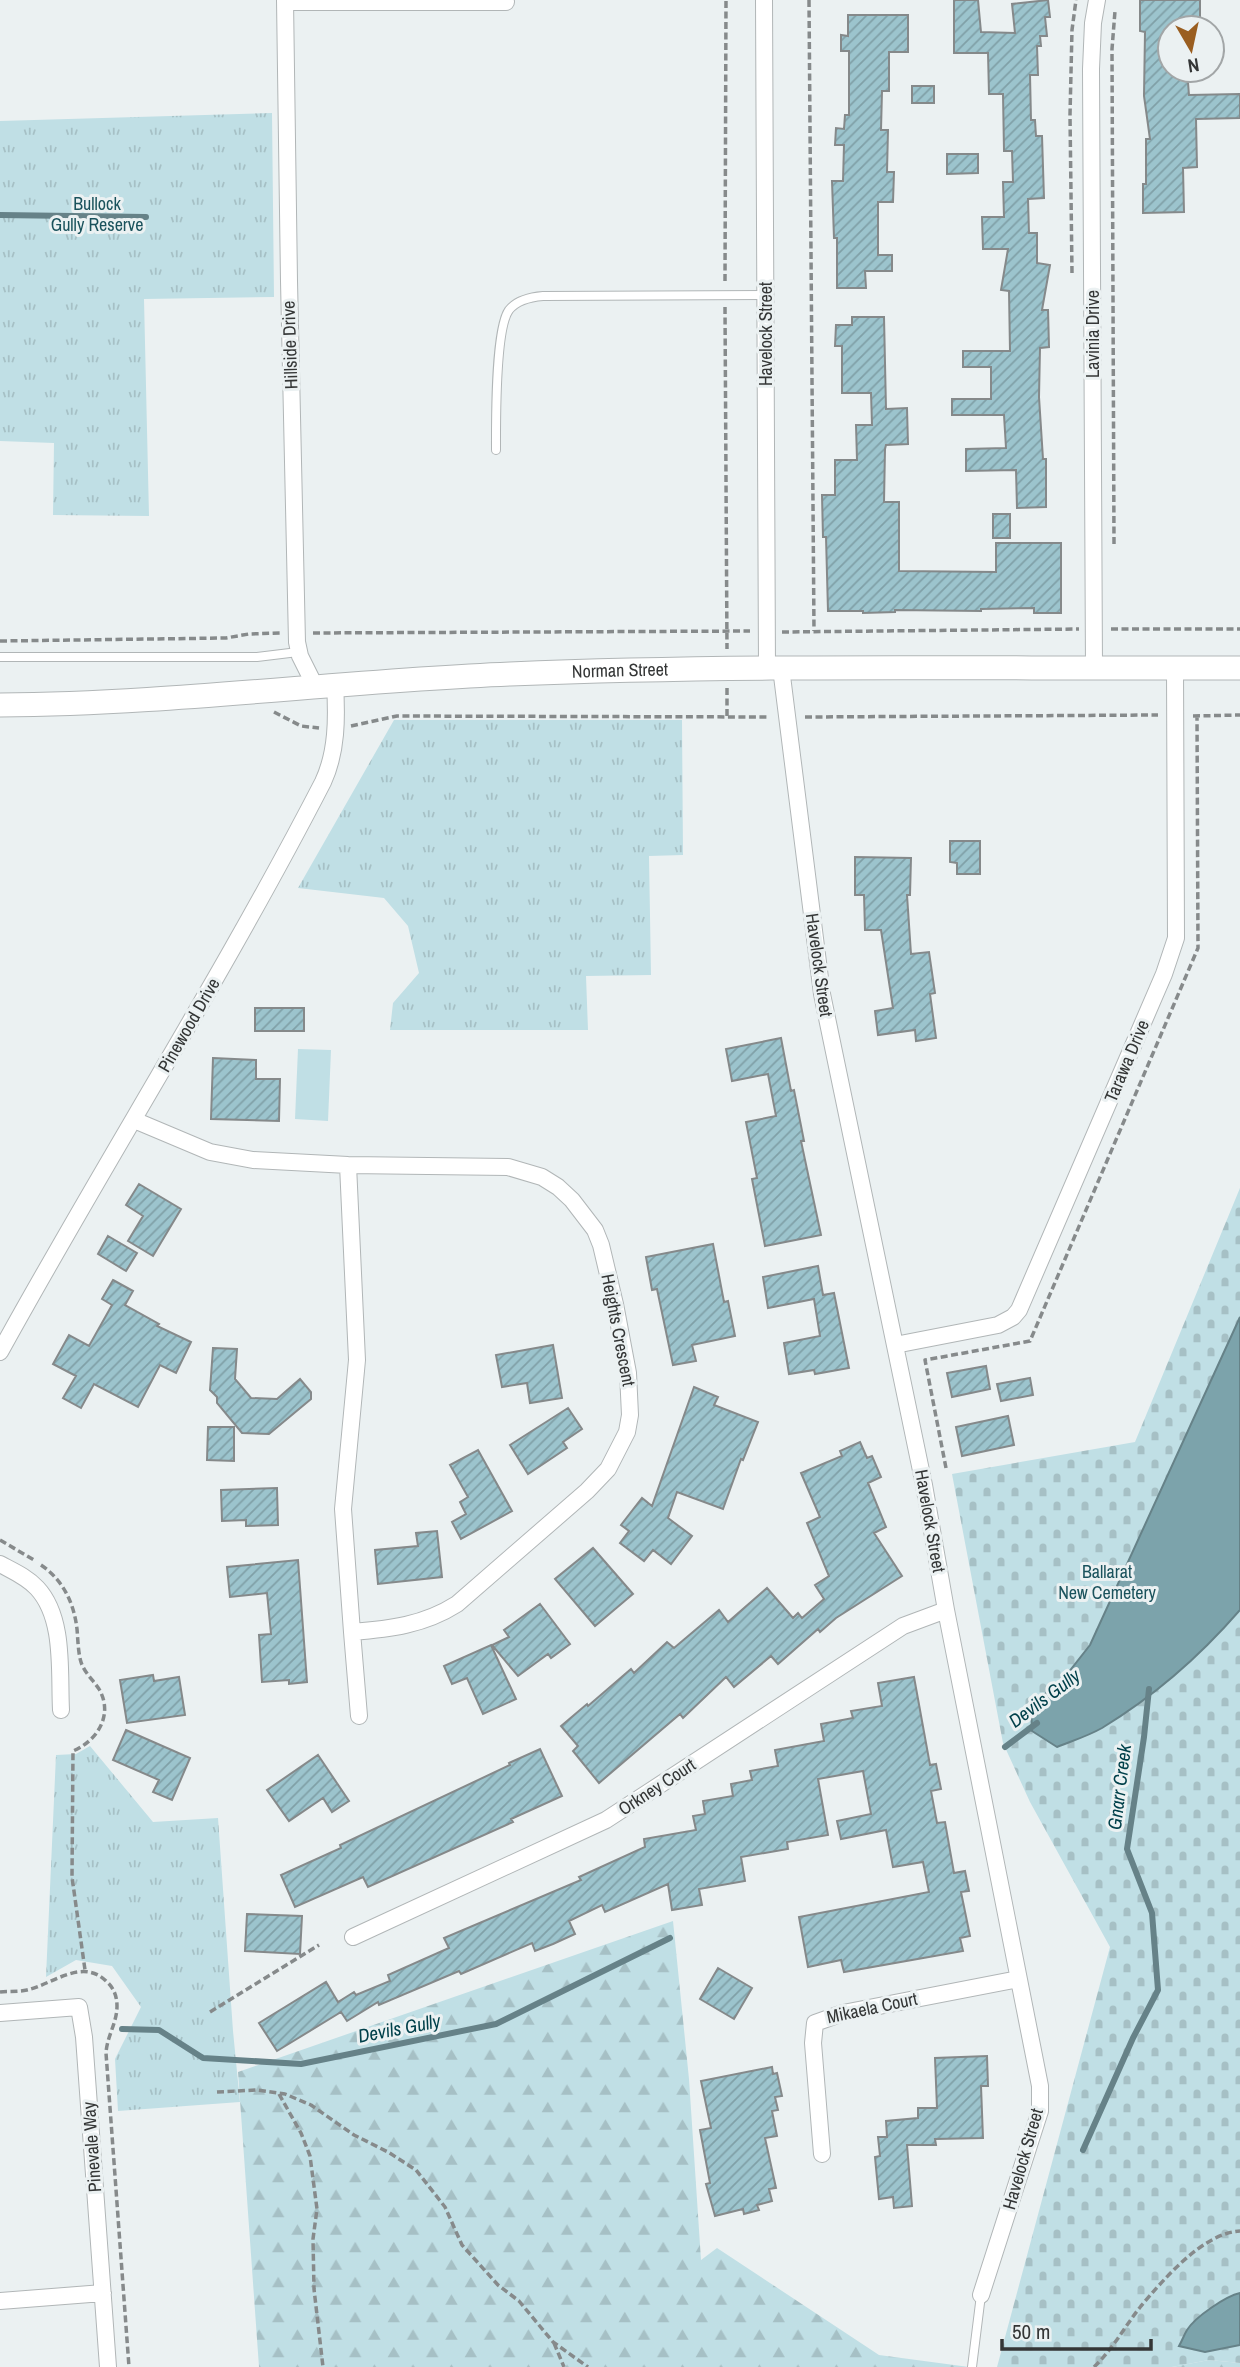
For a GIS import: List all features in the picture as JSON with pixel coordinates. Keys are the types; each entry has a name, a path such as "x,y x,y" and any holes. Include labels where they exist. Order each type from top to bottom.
{"street":[{"name":"Havelock Street","path":"764,0 767,632 785,717 822,994 924,1485 1040,2086 1040,2111 981,2295"},
{"name":"Lavinia Drive","path":"1094,668 1091,69 1097,0"},
{"path":"285,1 506,2"},
{"name":"Hillside Drive","path":"285,1 298,652 325,685"},
{"name":"Norman Street","path":"0,705 117,702 325,685 587,671 774,668 1240,668"},
{"name":"Tarawa Drive","path":"895,1345 1006,1322 1019,1310 1173,952 1177,920 1175,668"},
{"name":"Pinewood Drive","path":"2,1343 210,989 323,782 331,760 335,727 325,685"},
{"name":"Heights Crescent","path":"134,1120 210,1152 253,1160 348,1165 508,1167 542,1177 558,1187 586,1216 595,1230 615,1304 631,1392 626,1432 608,1469 479,1587 448,1610 425,1620 386,1629 352,1632"},
{"path":"348,1165 357,1360 342,1509 359,1716"},
{"path":"0,1564 37,1587 52,1613 57,1642 61,1710"},
{"name":"Orkney Court","path":"353,1937 606,1820 903,1626 946,1610"},
{"name":"Mikaela Court","path":"822,2154 813,2043 815,2022 843,2013 1018,1979"},
{"name":"Pinevale Way","path":"0,2012 79,2007 108,2367"},
{"path":"0,2301 103,2293"}],"lane":[{"path":"496,450 501,337 504,319 515,304 537,297 765,295"},
{"path":"0,657 257,657 298,652"},
{"name":"Havelock Street","path":"972,2367 981,2295"}],"path":[{"path":"726,0 727,717"},
{"path":"809,0 814,632"},
{"path":"1114,544 1112,49 1116,4"},
{"path":"0,641 226,638 249,634 1240,629"},
{"path":"309,728 363,724 397,716 1240,715"},
{"path":"925,1360 946,1468"},
{"path":"0,1540 51,1572 62,1585 75,1613 81,1662 104,1700 104,1715 98,1733 89,1743 73,1751 72,1877 85,1971"},
{"path":"210,2012 320,1945"},
{"path":"217,2092 257,2090 278,2093 311,2105 354,2135 416,2170 444,2207 462,2245 498,2285 519,2301 553,2342 588,2367"},
{"path":"278,2093 301,2133 310,2156 317,2209 313,2239 314,2290 323,2367"},
{"path":"1094,2367 1141,2307 1181,2264 1222,2234 1240,2231"},
{"path":"123,2283 129,2367"},
{"path":"553,2342 564,2367"}],"green space":[{"name":"Bullock Gully Reserve","path":"272,113 274,297 144,299 149,516 53,515 54,443 0,441 0,121"},
{"path":"394,720 682,720 683,855 649,856 651,975 586,976 588,1030 390,1030 393,1003 419,973 408,926 384,898 298,888"},
{"path":"298,1049 331,1050 328,1121 295,1119"},
{"name":"Ballarat New Cemetery","path":"1240,1188 1240,2363 1209,2360 1172,2367 997,2367 1110,1947 1030,1802 1003,1743 952,1474 1135,1442"},
{"path":"90,1746 153,1822 218,1818 240,2102 118,2111 115,2059 141,2007 112,1966 76,1960 46,1977 56,1755 76,1754"},
{"path":"673,1921 689,2079 701,2260 717,2248 879,2355 969,2367 259,2367 238,2072"},
{"path":"1209,2360 1240,2363 1240,2367 1172,2367"}],"water":[{"path":"1240,1317 1240,1610 1193,1659 1140,1703 1097,1731 1057,1747 1032,1731 1031,1706 1064,1678 1090,1645"},
{"path":"1240,2293 1240,2345 1205,2352 1179,2346 1187,2330 1197,2319 1219,2303"}],"building":[{"path":"954,0 978,0 981,32 1015,33 1012,4 1048,0 1050,17 1045,17 1047,36 1040,36 1041,46 1037,46 1038,75 1030,75 1031,120 1035,120 1036,136 1042,136 1044,198 1028,199 1029,233 1037,233 1037,263 1050,265 1042,310 1048,310 1049,347 1040,348 1039,397 1043,459 1046,459 1046,507 1017,508 1016,470 966,471 966,449 1006,448 1004,415 952,415 952,399 991,399 991,367 963,367 963,351 1010,351 1009,291 1001,290 1008,249 983,249 982,217 1004,217 1003,182 1013,182 1012,151 1004,151 1003,94 989,94 988,53 954,53"},
{"path":"1140,0 1200,0 1200,14 1156,14 1156,84 1188,84 1189,95 1240,94 1240,118 1196,119 1197,167 1183,168 1184,212 1143,213 1146,139 1150,139 1144,96 1145,32 1140,31"},
{"path":"848,15 908,15 908,52 889,52 889,91 882,91 881,130 888,130 887,172 894,172 893,202 878,202 878,255 892,255 892,271 865,271 866,288 837,288 837,238 834,238 832,181 843,181 844,145 835,145 836,128 844,129 845,115 849,115 849,51 841,51 841,35 848,36"},
{"path":"912,86 934,86 934,103 912,103"},
{"path":"947,154 978,154 978,173 947,174"},
{"path":"852,317 884,317 886,409 907,408 908,444 886,445 885,449 884,502 899,502 899,571 996,572 996,543 1061,543 1061,613 1034,613 1034,608 863,613 828,611 822,495 835,495 835,460 857,460 856,425 872,425 871,393 842,393 842,346 835,346 836,325 852,325"},
{"path":"993,514 1010,514 1010,538 993,538"},
{"path":"950,841 980,841 980,874 957,874 957,863 950,862"},
{"path":"855,857 911,858 910,895 907,895 911,954 929,952 935,993 930,994 936,1038 916,1041 915,1030 878,1035 875,1011 893,1008 881,930 865,930 864,895 855,895"},
{"path":"255,1008 304,1008 304,1031 255,1031"},
{"path":"781,1038 791,1091 794,1090 804,1141 801,1141 821,1235 765,1246 752,1179 757,1178 746,1122 776,1116 768,1074 732,1081 726,1049"},
{"path":"213,1058 256,1060 256,1079 280,1079 279,1121 211,1119"},
{"path":"139,1184 181,1209 153,1256 128,1241 143,1216 126,1205"},
{"path":"108,1236 137,1253 126,1271 98,1254"},
{"path":"713,1244 724,1302 728,1301 735,1336 692,1345 696,1361 673,1365 657,1289 652,1290 646,1257"},
{"path":"818,1266 823,1295 834,1293 849,1368 815,1374 814,1370 789,1374 784,1343 820,1336 814,1299 768,1308 763,1277"},
{"path":"113,1280 133,1291 125,1305 159,1324 157,1326 191,1342 176,1373 160,1365 138,1407 94,1384 81,1408 63,1398 76,1376 53,1364 69,1335 89,1346 112,1305 102,1299"},
{"path":"553,1345 562,1398 530,1403 527,1383 502,1387 496,1355"},
{"path":"213,1348 237,1349 235,1379 251,1398 277,1399 300,1379 311,1392 311,1399 269,1434 242,1433 217,1403 217,1397 210,1390"},
{"path":"986,1366 990,1389 952,1397 947,1373"},
{"path":"1030,1378 1033,1395 1001,1401 997,1384"},
{"path":"694,1387 718,1397 714,1405 758,1422 723,1509 677,1492 668,1518 692,1536 671,1564 653,1550 644,1561 620,1543 629,1531 621,1525 642,1498 652,1506"},
{"path":"568,1408 582,1429 563,1442 567,1448 528,1474 510,1445"},
{"path":"1008,1416 1014,1445 962,1456 956,1427"},
{"path":"208,1427 234,1427 234,1461 207,1460"},
{"path":"860,1442 867,1458 872,1456 881,1477 868,1483 886,1527 874,1533 902,1576 836,1618 820,1632 818,1629 778,1664 771,1656 734,1687 726,1677 683,1718 680,1714 599,1783 573,1751 578,1746 561,1726 587,1704 588,1706 631,1669 634,1673 667,1642 674,1648 719,1610 728,1622 767,1588 793,1618 798,1613 802,1618 824,1599 815,1585 829,1576 807,1523 820,1517 801,1473 842,1456 840,1451"},
{"path":"478,1450 512,1511 461,1539 452,1522 466,1514 460,1502 468,1497 450,1465"},
{"path":"277,1488 278,1525 246,1526 246,1520 222,1521 221,1490"},
{"path":"437,1531 442,1577 378,1584 375,1550 418,1546 416,1533"},
{"path":"593,1548 633,1594 595,1626 555,1579"},
{"path":"298,1560 307,1682 262,1682 259,1635 271,1634 267,1593 230,1597 227,1567"},
{"path":"540,1604 570,1644 551,1658 548,1654 518,1676 492,1645 509,1637 504,1630"},
{"path":"491,1645 516,1699 483,1714 467,1678 452,1684 444,1666"},
{"path":"153,1675 154,1681 179,1677 185,1715 127,1723 120,1680"},
{"path":"914,1677 930,1765 936,1764 941,1789 931,1791 937,1823 945,1822 954,1873 965,1871 969,1891 961,1892 970,1936 960,1938 963,1951 844,1972 841,1960 808,1967 799,1917 929,1892 923,1862 893,1867 886,1830 841,1839 837,1821 871,1814 863,1771 818,1779 828,1835 787,1842 788,1849 741,1857 745,1881 699,1889 702,1905 672,1910 668,1884 605,1912 602,1905 569,1921 575,1934 553,1944 535,1951 532,1943 461,1974 459,1971 379,2005 378,2002 347,2021 341,2012 277,2051 259,2023 326,1982 338,2002 354,1992 356,1995 390,1981 388,1975 449,1948 444,1938 581,1880 579,1877 645,1847 644,1839 696,1830 693,1816 705,1814 703,1801 733,1796 731,1784 752,1780 750,1771 778,1766 775,1750 824,1741 821,1724 853,1718 851,1711 882,1706 878,1683"},
{"path":"126,1730 190,1758 172,1800 153,1792 159,1780 113,1760"},
{"path":"540,1749 562,1796 511,1819 513,1822 368,1887 363,1877 295,1907 281,1875"},
{"path":"318,1755 349,1801 332,1812 323,1798 289,1821 267,1790"},
{"path":"247,1914 302,1916 300,1954 245,1951"},
{"path":"718,1968 752,1988 734,2019 700,1999"},
{"path":"987,2056 988,2086 981,2086 983,2138 935,2139 936,2145 907,2145 912,2206 894,2208 893,2197 879,2199 875,2157 880,2156 878,2137 887,2137 886,2121 918,2118 918,2108 937,2108 935,2058"},
{"path":"772,2067 773,2074 777,2073 782,2096 775,2097 778,2110 772,2111 777,2136 765,2138 776,2188 769,2189 772,2201 757,2205 759,2210 744,2214 743,2209 715,2216 706,2184 710,2183 700,2130 711,2128 701,2081"}],"waterway":[{"path":"0,215 146,217"},
{"name":"Gnarr Creek","path":"1083,2150 1133,2038 1158,1990 1152,1913 1127,1849 1149,1689"},
{"name":"Devils Gully","path":"1005,1747 1037,1723"},
{"name":"Devils Gully","path":"122,2029 159,2030 203,2058 301,2064 496,2024 670,1938"}]}
